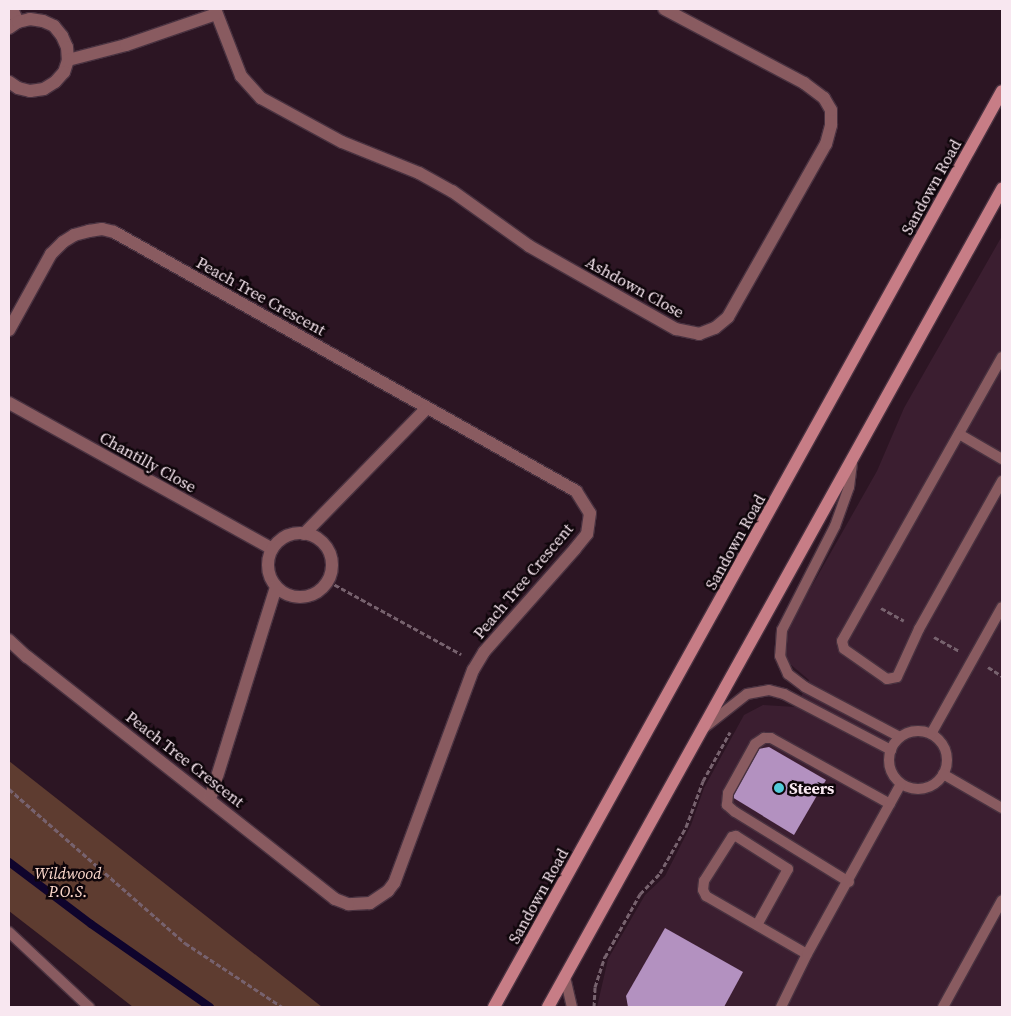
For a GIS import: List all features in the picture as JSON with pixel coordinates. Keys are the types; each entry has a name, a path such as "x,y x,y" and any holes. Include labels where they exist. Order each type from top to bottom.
{"main road":[{"name":"Sandown Road","path":"494,1007 1002,91"},
{"path":"548,1007 1002,189"}],"street":[{"path":"9,82 18,88 30,91 44,89 55,82 64,72 68,60 67,47 62,36 54,26 43,21 30,19 13,25 12,9"},
{"name":"Ashdown Close","path":"68,60 126,45 216,12 241,76 262,98 342,142 427,178 452,191 529,246 676,329 699,334 715,328 728,317 826,144 831,125 831,110 824,98 804,83 674,12 664,9"},
{"name":"Peach Tree Crescent","path":"9,330 51,254 74,235 102,229 114,232 576,491 590,513 587,534 576,549 484,652 477,663 394,883 379,899 358,905 335,898 27,657 9,640"},
{"name":"Chantilly Close","path":"9,403 272,549"},
{"path":"304,534 427,408"},
{"path":"304,534 317,537 329,550 332,568 328,581 320,591 304,598 286,595 276,587 269,575 267,566 272,549 288,535 304,534"},
{"path":"210,799 276,587"}],"lane":[{"path":"1002,357 842,641 844,649 887,679 897,677 920,629 1002,481"},
{"path":"959,434 1002,459"},
{"path":"852,460 849,487 835,526 782,630 780,656 788,674 805,687 900,737"},
{"path":"931,734 1002,607"},
{"path":"703,729 747,694 769,690 784,694 891,750"},
{"path":"912,731 931,734 941,741 946,751 947,763 943,774 935,783 924,788 913,788 901,784 890,769 891,750 900,737 912,731"},
{"path":"849,882 735,812 727,805 728,793 755,744 764,738 772,738 890,804"},
{"path":"943,774 1002,808"},
{"path":"781,1007 807,954 849,882 901,784"},
{"path":"757,925 788,869 735,836 704,881 704,893 708,899 807,954"},
{"path":"943,1007 1002,900"},
{"path":"9,932 89,1007"},
{"path":"565,977 572,1007"}],"path":[{"path":"328,581 477,663"},
{"path":"594,1007 595,987 605,957 640,894 665,866 686,827 703,781 731,730"},
{"path":"9,789 185,943 282,1007"}],"shaded area":[{"path":"1002,236 1002,1007 597,1007 608,959 645,895 665,876 691,825 704,788 744,715 763,705 796,707 809,680 790,664 784,652 788,628 877,471 904,408"}],"green space":[{"name":"Wildwood P.O.S.","path":"9,761 322,1007 133,1007 9,911"}],"building":[{"name":"Steers","path":"769,747 826,780 794,835 732,797 758,749"},
{"path":"665,928 743,972 724,1007 628,1007 626,996"}],"waterway":[{"path":"9,862 91,924 210,1007"}],"place":[{"name":"Steers","path":"779,788"}]}
